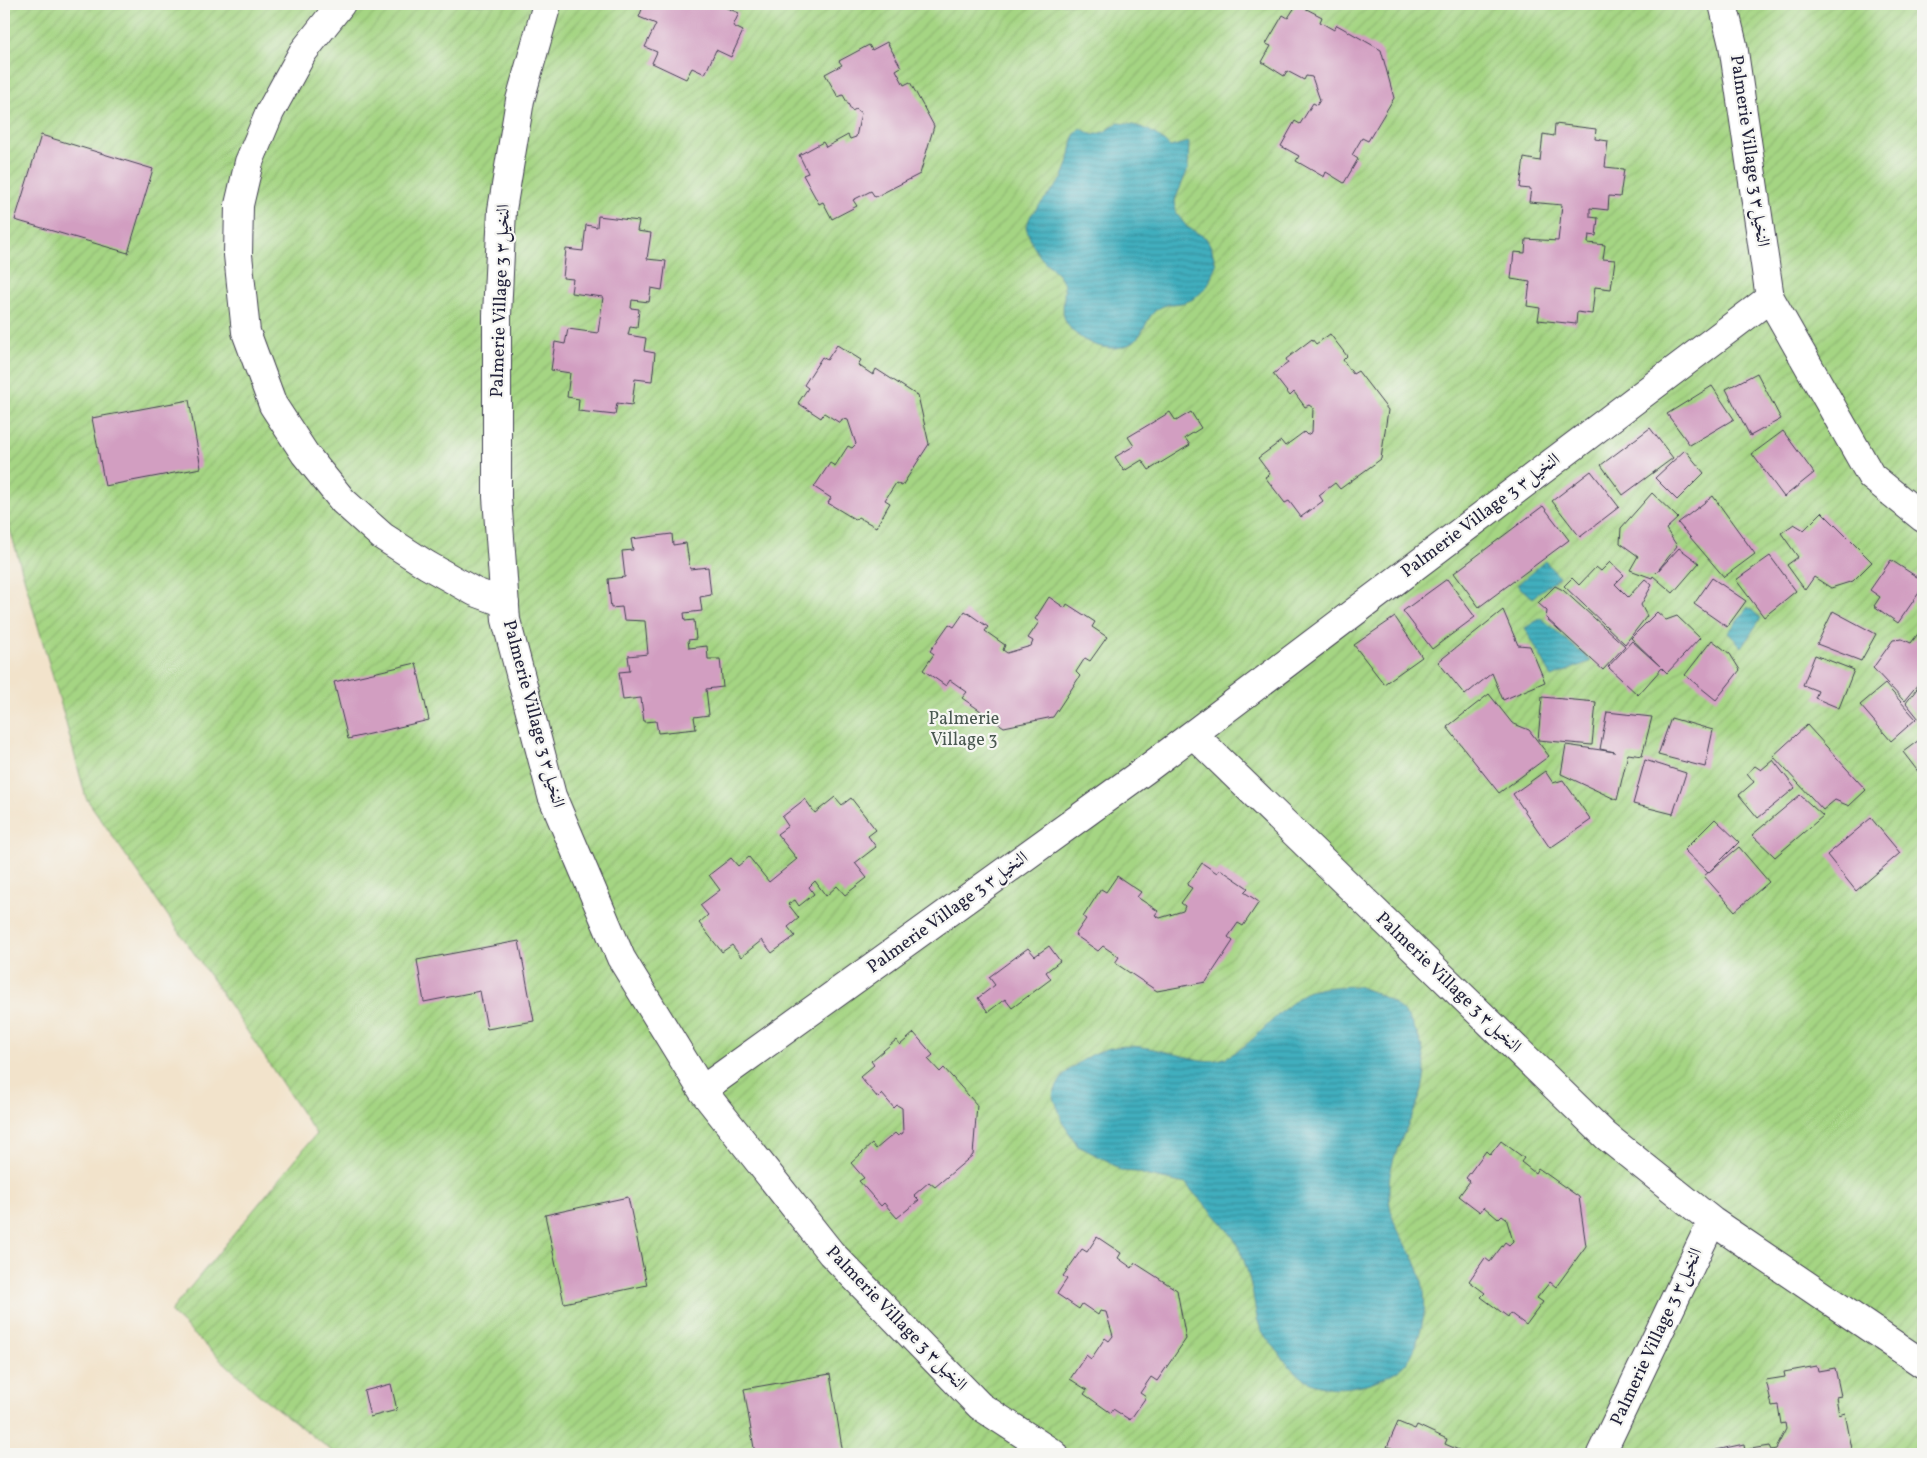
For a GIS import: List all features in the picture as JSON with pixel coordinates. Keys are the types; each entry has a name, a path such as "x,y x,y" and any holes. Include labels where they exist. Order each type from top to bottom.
{"street":[{"name":"Palmerie Village 3 النخيل٣","path":"341,4 303,52 270,112 249,162 239,205 238,254 246,332 273,405 305,454 343,501 382,536 427,565 475,592 505,603"},
{"name":"Palmerie Village 3 النخيل٣","path":"547,4 520,100 502,210 497,315 497,497 506,620 552,796 621,958 702,1090 831,1253 980,1406 1054,1454"},
{"name":"Palmerie Village 3 النخيل٣","path":"1723,4 1733,45 1770,298 1871,476 1923,518"},
{"name":"Palmerie Village 3 النخيل٣","path":"702,1090 1004,874 1193,734 1770,298"},
{"name":"Palmerie Village 3 النخيل٣","path":"1193,734 1606,1136 1712,1221 1923,1364"},
{"name":"Palmerie Village 3 النخيل٣","path":"1601,1454 1712,1221"}],"green space":[{"name":"Palmerie Village 3","path":"4,4 1923,4 1923,1454 336,1454 258,1394 170,1312 316,1134 223,995 86,798 4,509"}],"water":[{"path":"1118,123 1147,129 1170,147 1189,142 1188,169 1175,200 1176,213 1187,227 1206,238 1211,247 1216,265 1208,285 1198,296 1186,302 1159,308 1152,314 1137,339 1124,346 1115,348 1095,345 1085,341 1070,328 1064,315 1063,282 1057,272 1037,252 1026,227 1031,215 1062,179 1068,164 1074,135 1080,128 1093,135 1104,132"},
{"path":"1545,561 1559,577 1532,598 1517,585"},
{"path":"1748,607 1761,618 1742,647 1728,633"},
{"path":"1541,618 1591,661 1552,677 1525,628"},
{"path":"1357,986 1386,998 1401,1009 1413,1025 1424,1058 1424,1078 1420,1097 1396,1152 1391,1171 1389,1191 1392,1215 1420,1275 1425,1302 1421,1329 1416,1345 1407,1362 1392,1374 1377,1380 1359,1386 1340,1388 1322,1386 1308,1381 1294,1371 1266,1337 1258,1321 1248,1274 1237,1244 1229,1231 1186,1184 1136,1172 1121,1171 1108,1161 1078,1146 1064,1125 1053,1095 1059,1082 1075,1065 1100,1051 1124,1046 1135,1046 1202,1060 1212,1061 1221,1059 1249,1042 1303,994 1324,988"}],"building":[{"path":"644,4 723,4 722,6 739,13 733,26 743,31 731,57 716,50 705,74 692,68 686,79 652,63 657,52 645,47 656,24 639,17"},
{"path":"1297,4 1322,17 1320,22 1334,30 1337,25 1381,50 1394,98 1368,141 1362,138 1352,155 1358,159 1344,183 1326,172 1324,177 1296,161 1299,156 1281,146 1295,121 1300,124 1313,103 1317,105 1320,100 1312,77 1306,76 1304,80 1287,71 1284,76 1262,62 1271,46 1266,44 1283,15 1288,18"},
{"path":"887,42 901,67 896,70 904,85 910,82 934,126 920,174 875,197 871,191 853,200 857,206 832,219 823,202 819,204 803,175 808,173 799,155 823,142 826,147 848,135 850,139 856,137 861,113 856,109 852,111 843,95 838,97 825,74 842,65 839,61 869,45 872,50"},
{"path":"1555,124 1596,129 1595,139 1608,141 1605,167 1624,169 1620,197 1609,196 1608,210 1590,208 1590,217 1598,218 1596,236 1589,235 1588,243 1605,245 1603,259 1615,260 1611,289 1595,287 1592,314 1577,312 1576,324 1538,320 1540,308 1527,306 1530,282 1511,279 1514,252 1525,253 1526,239 1558,241 1562,205 1529,202 1531,189 1520,188 1524,158 1540,161 1543,134 1554,136"},
{"path":"41,135 153,169 128,253 15,220"},
{"path":"598,216 639,221 637,231 651,233 647,259 666,261 662,290 651,288 649,302 632,300 631,308 639,309 637,328 630,327 628,335 646,338 644,351 655,353 652,381 635,379 632,405 617,403 615,415 578,411 579,399 567,397 570,373 551,370 555,342 565,344 568,329 598,333 603,297 571,293 573,279 563,278 566,249 583,251 586,225 597,227"},
{"path":"1330,334 1347,356 1343,360 1353,374 1358,371 1388,410 1381,459 1340,489 1335,483 1319,495 1323,501 1301,517 1289,501 1285,503 1265,477 1270,474 1258,458 1281,441 1285,446 1304,432 1307,435 1312,432 1313,408 1309,405 1305,407 1294,392 1290,396 1273,374 1288,363 1286,359 1312,339 1316,344"},
{"path":"837,345 861,360 858,365 873,375 876,369 918,396 929,444 902,486 896,483 885,500 890,503 876,527 858,517 856,520 828,503 831,498 814,487 830,463 835,466 848,446 852,448 856,444 848,420 842,419 840,423 824,413 821,418 798,403 808,388 804,385 822,357 827,360"},
{"path":"1757,373 1781,419 1750,436 1726,389"},
{"path":"1712,386 1734,419 1690,445 1667,414"},
{"path":"189,400 201,468 105,486 92,418"},
{"path":"1170,412 1176,421 1191,412 1201,428 1185,438 1190,445 1149,470 1142,460 1124,471 1115,457 1134,446 1128,437"},
{"path":"1650,428 1673,458 1623,495 1601,465"},
{"path":"1783,431 1814,473 1784,497 1752,454"},
{"path":"1685,450 1704,473 1677,500 1655,478"},
{"path":"1591,471 1619,507 1580,537 1552,501"},
{"path":"1652,493 1678,518 1666,529 1677,546 1656,573 1679,548 1699,563 1673,593 1653,576 1652,578 1630,570 1638,556 1620,543 1621,528"},
{"path":"1713,496 1755,554 1724,577 1678,523"},
{"path":"1543,506 1569,540 1479,607 1454,573"},
{"path":"1822,512 1872,562 1853,581 1831,588 1814,577 1805,590 1787,565 1798,557 1781,533 1794,524 1804,530"},
{"path":"672,534 673,545 686,543 690,569 708,567 711,595 700,597 702,611 684,613 685,621 694,620 696,639 688,640 689,648 707,646 708,659 720,659 723,687 706,689 709,715 694,717 696,729 658,733 656,721 644,722 641,698 623,700 619,672 630,671 628,656 648,654 645,621 624,620 622,607 611,608 608,579 625,577 622,551 633,550 631,539"},
{"path":"1770,556 1796,591 1764,617 1736,580"},
{"path":"1891,560 1923,581 1923,587 1898,623 1874,606 1880,597 1870,590"},
{"path":"1610,562 1624,575 1615,584 1628,597 1645,579 1652,585 1641,605 1647,616 1625,644 1564,586 1572,578 1579,585 1596,567 1601,571"},
{"path":"1712,578 1746,601 1727,627 1694,604"},
{"path":"1447,579 1475,617 1432,649 1403,611"},
{"path":"1555,586 1563,590 1625,646 1603,670 1546,618 1547,611 1538,603"},
{"path":"1049,597 1065,608 1067,604 1095,622 1092,627 1107,637 1090,661 1085,658 1076,672 1080,676 1053,717 1004,727 962,698 967,692 950,680 946,686 923,670 934,654 930,651 949,624 954,627 965,611 988,627 985,631 1005,645 1003,650 1007,653 1031,646 1033,641 1028,638 1039,622 1035,619"},
{"path":"1503,610 1518,645 1530,646 1545,682 1503,700 1492,673 1465,695 1438,662"},
{"path":"1833,611 1876,634 1861,661 1817,644"},
{"path":"1657,612 1666,620 1677,616 1700,638 1667,673 1662,668 1638,695 1608,667 1632,641 1660,666 1631,638"},
{"path":"1395,617 1422,657 1384,684 1354,645"},
{"path":"1923,627 1923,678 1904,701 1873,668 1893,640 1902,639 1911,643"},
{"path":"1712,640 1730,654 1740,670 1716,700 1685,675"},
{"path":"1815,655 1854,670 1839,708 1815,698 1818,691 1803,685"},
{"path":"416,663 429,720 348,739 334,682"},
{"path":"1923,681 1923,724 1906,703"},
{"path":"1885,684 1916,719 1891,741 1860,705"},
{"path":"1489,694 1512,723 1529,730 1549,756 1499,793 1447,727"},
{"path":"1542,697 1596,702 1592,745 1538,740"},
{"path":"1607,712 1652,717 1642,756 1628,754 1617,800 1561,774 1566,745 1615,752 1600,749"},
{"path":"1671,718 1713,730 1705,767 1658,755"},
{"path":"1807,725 1866,790 1849,806 1835,800 1823,810 1773,756"},
{"path":"1923,737 1923,778 1903,752"},
{"path":"1645,760 1686,773 1673,814 1633,804"},
{"path":"1773,760 1795,788 1758,818 1739,795 1754,782 1747,773 1755,766 1761,770"},
{"path":"1545,771 1553,783 1563,780 1591,820 1550,848 1513,794"},
{"path":"1800,795 1823,816 1775,857 1752,835"},
{"path":"835,797 842,805 851,798 876,830 868,836 876,847 855,863 867,878 845,895 837,886 826,896 815,881 809,887 814,894 799,906 795,900 788,904 799,918 788,927 795,936 772,953 762,940 741,957 732,945 722,952 699,923 708,915 700,905 720,890 709,875 731,858 738,866 749,857 769,882 797,859 777,834 788,826 782,817 805,799 815,813"},
{"path":"1871,818 1900,853 1856,891 1827,855"},
{"path":"1715,819 1739,842 1708,873 1684,850"},
{"path":"1739,847 1769,882 1735,911 1704,876"},
{"path":"1202,863 1217,873 1220,869 1248,888 1244,892 1259,902 1243,926 1238,923 1228,937 1233,941 1206,982 1157,991 1115,963 1119,957 1103,946 1098,951 1075,935 1086,919 1083,917 1101,889 1106,892 1117,876 1141,892 1137,897 1158,911 1155,915 1160,918 1183,911 1185,906 1181,903 1192,888 1187,885"},
{"path":"519,941 534,1021 487,1029 480,991 424,1002 417,960"},
{"path":"1049,946 1060,961 1046,972 1051,979 1012,1008 1005,999 988,1012 978,998 995,985 989,977 1028,948 1035,956"},
{"path":"914,1033 933,1055 928,1059 940,1072 944,1068 977,1105 973,1155 935,1187 929,1182 914,1195 919,1200 897,1218 884,1203 881,1206 859,1181 864,1178 851,1163 872,1144 876,1149 895,1133 898,1136 903,1133 902,1108 897,1105 894,1108 882,1094 878,1098 860,1077 874,1065 871,1061 896,1040 900,1045"},
{"path":"1501,1141 1524,1158 1521,1162 1535,1173 1538,1168 1579,1197 1586,1246 1556,1287 1550,1282 1537,1298 1543,1302 1526,1325 1510,1313 1508,1317 1481,1297 1485,1293 1469,1281 1485,1258 1490,1262 1505,1242 1509,1245 1513,1241 1506,1218 1502,1215 1498,1219 1484,1207 1480,1212 1459,1196 1470,1181 1466,1178 1486,1151 1490,1155"},
{"path":"628,1197 647,1285 564,1303 545,1215"},
{"path":"1097,1237 1121,1253 1118,1258 1132,1268 1135,1263 1177,1290 1186,1339 1157,1381 1151,1377 1140,1393 1146,1397 1130,1420 1113,1409 1111,1413 1084,1394 1087,1390 1070,1379 1086,1355 1091,1359 1105,1338 1109,1341 1113,1336 1106,1312 1100,1311 1098,1315 1082,1304 1079,1309 1057,1294 1067,1279 1063,1276 1082,1249 1087,1252"},
{"path":"1817,1366 1818,1371 1835,1368 1841,1396 1836,1397 1839,1415 1845,1413 1853,1454 1717,1454 1716,1450 1744,1444 1745,1450 1769,1446 1771,1450 1776,1449 1786,1429 1785,1423 1781,1424 1778,1405 1772,1406 1766,1380 1785,1377 1784,1372"},
{"path":"830,1374 843,1454 755,1454 744,1389"},
{"path":"391,1384 397,1410 370,1417 364,1391"},
{"path":"1398,1422 1415,1429 1417,1425 1447,1439 1445,1444 1461,1451 1460,1454 1389,1454 1392,1448 1387,1447"},
{"path":"1317,1450 1326,1454 1315,1454"}]}
